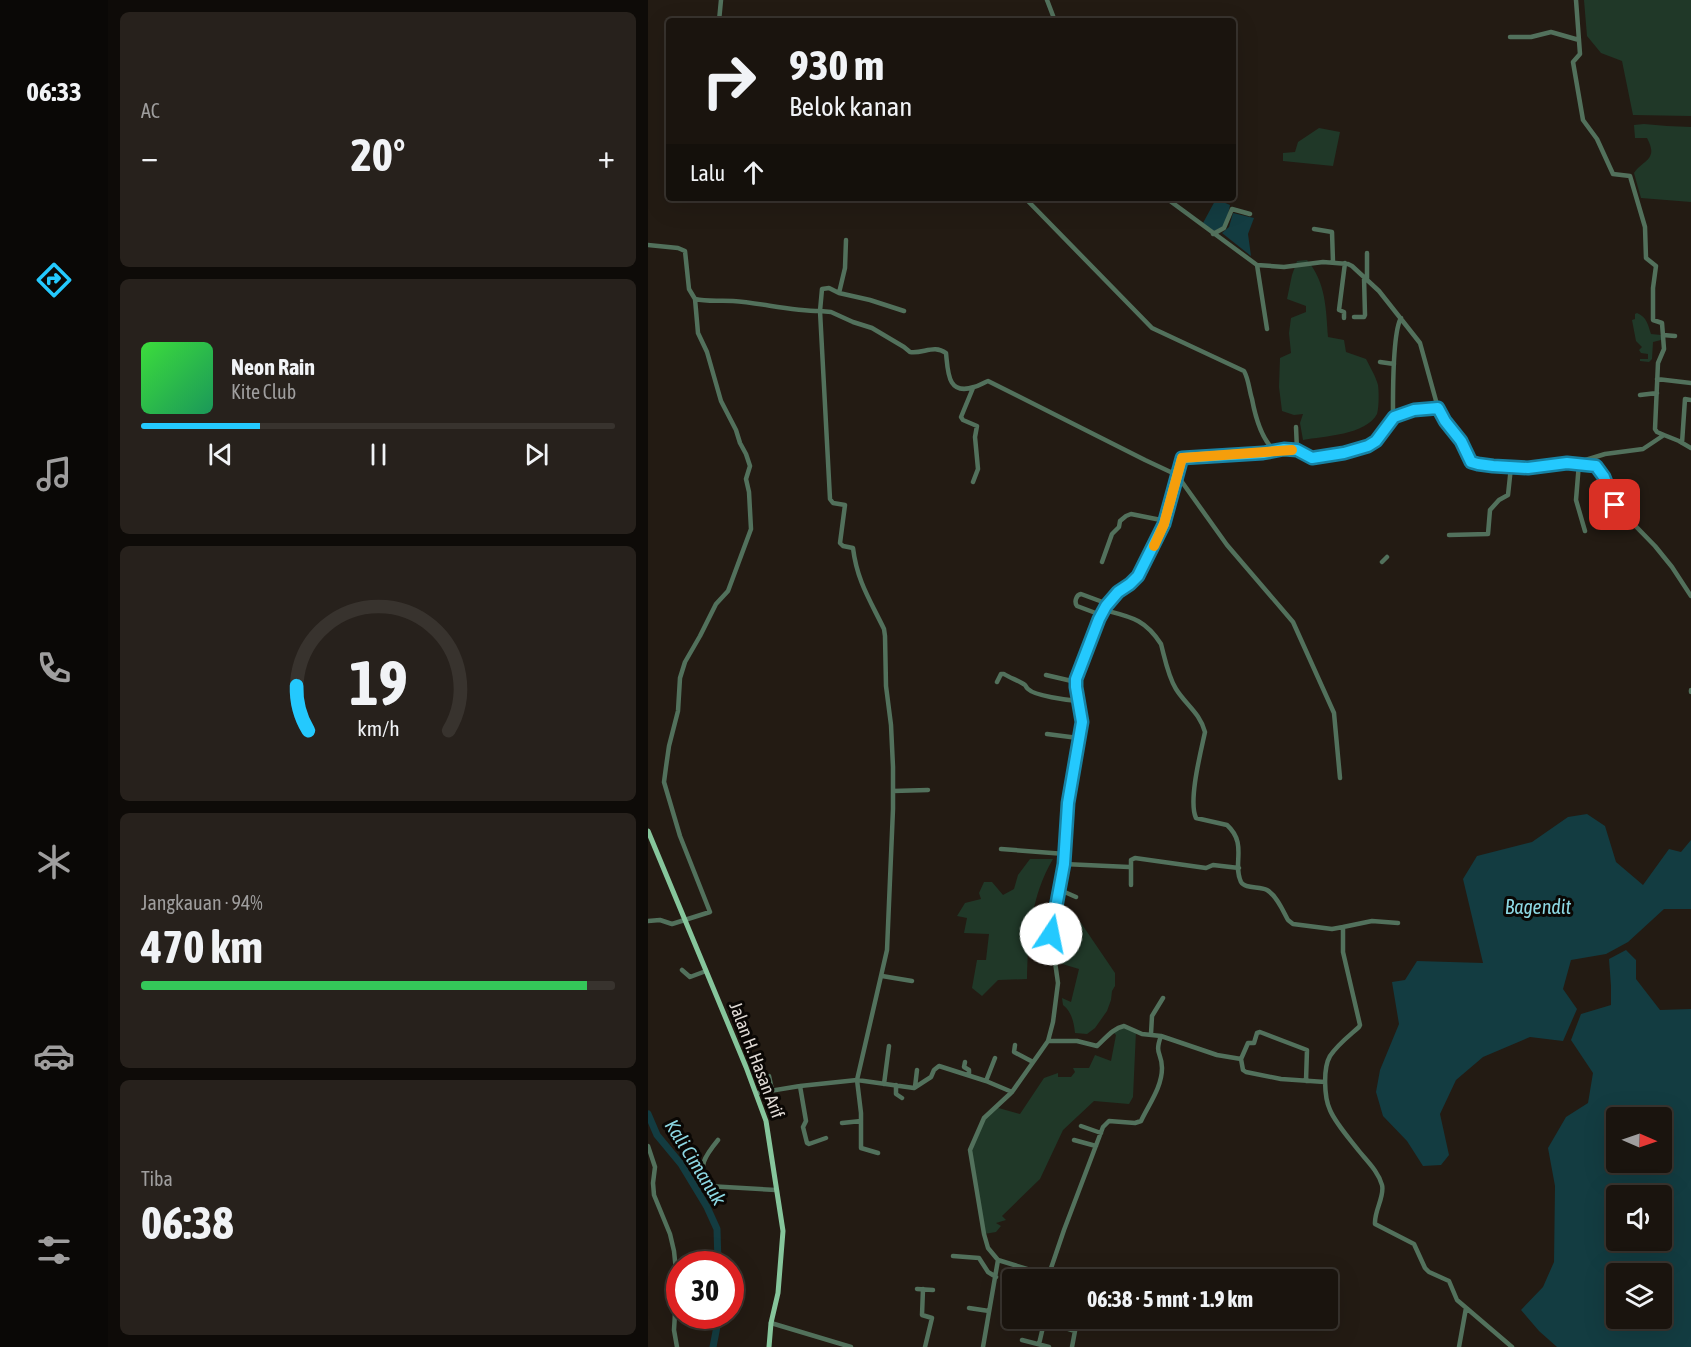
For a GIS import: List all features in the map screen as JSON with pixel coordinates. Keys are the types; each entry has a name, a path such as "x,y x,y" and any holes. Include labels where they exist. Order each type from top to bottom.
{"main road":[{"name":"Jalan H. Hasan Arif","path":"648,831 766,1120 783,1239 778,1293 771,1323 769,1347"}],"street":[{"path":"719,18 721,0"},
{"path":"1047,0 1054,18"},
{"path":"1576,0 1580,54 1573,62 1583,120 1596,139 1613,174 1629,175 1631,178 1645,227 1646,258 1656,265 1653,320 1662,323 1664,349 1659,361 1655,429 1662,436 1691,448"},
{"path":"1510,37 1531,37 1551,32 1579,40"},
{"path":"1028,201 1152,328 1244,371 1248,378 1254,409 1262,431 1269,445 1279,450"},
{"path":"1170,201 1257,265 1284,267 1323,262 1350,265 1379,291 1421,345 1428,378 1438,408 1461,441 1471,462 1528,468 1578,463 1597,467 1604,477 1615,505 1655,546 1691,597"},
{"path":"1213,234 1224,228 1232,209 1250,214"},
{"path":"1314,229 1332,232 1333,262"},
{"path":"839,294 845,268 846,240"},
{"path":"648,245 685,250 689,288 695,299 698,333 707,352 721,401 736,430 750,466 746,479 751,529 728,591 716,604 685,663 680,678 679,703 669,746 664,782 680,836 710,912 672,924 660,920 648,921"},
{"path":"1354,316 1365,316 1367,254"},
{"path":"1344,318 1344,312 1339,309 1345,263"},
{"path":"1257,265 1267,329"},
{"path":"878,1153 861,1149 857,1080 886,950 893,791 891,725 886,686 884,629 856,571 853,549 840,543 845,505 833,503 830,499 820,311 822,289 829,288 839,294 870,300 904,311"},
{"path":"695,299 831,312 872,328 910,352 917,353 931,348 944,351 951,382 960,388 972,388 986,381 995,384 1177,475 1227,545 1293,622 1334,713 1340,778"},
{"path":"1394,417 1396,335 1401,318"},
{"path":"1663,335 1675,336"},
{"path":"1380,362 1395,364"},
{"path":"1658,379 1691,383"},
{"path":"972,388 961,417 977,426 975,437 978,469 972,482"},
{"path":"1640,395 1657,393"},
{"path":"1682,443 1685,399 1691,400"},
{"path":"1024,1269 998,1260 988,1248 970,1153 984,1118 1012,1092 1048,1041 1053,1022 1058,983 1051,934 1064,864 1068,803 1082,722 1076,682 1103,613 1118,592 1138,576 1166,520 1181,459 1184,457 1279,450 1297,450 1312,458 1344,453 1368,446 1377,440 1394,417 1414,410 1438,408"},
{"path":"1296,427 1297,450"},
{"path":"1683,429 1691,429"},
{"path":"1578,463 1605,454 1643,449 1662,436"},
{"path":"1578,463 1576,500 1585,531"},
{"path":"1449,535 1488,534 1490,510 1499,500 1508,495 1511,467"},
{"path":"1102,562 1112,534 1126,516 1131,514 1166,520"},
{"path":"1108,604 1081,594 1077,597 1076,603 1077,606 1103,613 1133,617 1140,621 1158,639 1176,689 1203,723 1205,732 1193,809 1196,818 1230,827 1238,842 1239,868 1243,884 1270,892 1293,924 1332,929 1372,921 1398,923"},
{"path":"997,682 1001,674 1004,674 1032,691 1051,697 1078,701"},
{"path":"1046,675 1076,682"},
{"path":"1047,734 1078,738"},
{"path":"893,791 928,790"},
{"path":"1001,849 1065,854"},
{"path":"1131,885 1128,867 1131,860 1135,858 1206,868 1214,865 1239,868"},
{"path":"1064,864 1128,867"},
{"path":"1060,890 1076,897"},
{"path":"1343,927 1343,952 1360,1025 1331,1055 1325,1082 1329,1109 1382,1184 1383,1193 1375,1224 1414,1244 1427,1270 1449,1281 1454,1296 1512,1347"},
{"path":"682,970 690,977 706,970"},
{"path":"882,976 912,981"},
{"path":"1151,1034 1152,1016 1163,998"},
{"path":"1048,1041 1077,1041 1097,1046 1105,1037 1120,1026 1124,1026 1138,1033 1161,1036 1218,1055 1241,1059"},
{"path":"1306,1081 1307,1050 1260,1032 1257,1033 1254,1043 1248,1043 1241,1059 1243,1070 1246,1072 1281,1079 1306,1081 1325,1082"},
{"path":"1050,1269 1103,1127 1109,1121 1137,1123 1141,1121 1161,1080 1162,1064 1157,1049 1161,1036"},
{"path":"1015,1045 1014,1052 1033,1062"},
{"path":"884,1084 889,1046"},
{"path":"986,1081 994,1058"},
{"path":"965,1062 964,1067 969,1070 969,1075"},
{"path":"756,1093 857,1080 915,1087 931,1077 939,1066 1012,1092"},
{"path":"915,1087 917,1070"},
{"path":"769,1076 772,1090"},
{"path":"896,1085 896,1094 902,1098"},
{"path":"800,1086 806,1121 803,1127 807,1143 826,1138"},
{"path":"842,1123 861,1121"},
{"path":"1081,1126 1101,1133"},
{"path":"717,1140 703,1160 705,1180 708,1186 776,1190"},
{"path":"1074,1140 1096,1146"},
{"path":"648,1146 655,1167 654,1192 674,1251 677,1280 674,1330 676,1347"},
{"path":"953,1256 979,1258 988,1272 996,1277"},
{"path":"983,1347 998,1260"},
{"path":"925,1347 932,1318 922,1316 920,1289 933,1290"},
{"path":"969,1308 990,1311"},
{"path":"1459,1347 1466,1308"},
{"path":"771,1323 851,1347"},
{"path":"1039,1346 1043,1329"},
{"path":"1069,1329 1075,1331 1072,1347"},
{"path":"1022,1340 1049,1347"}],"green space":[{"path":"1584,0 1691,0 1691,116 1633,115 1622,61 1601,53 1587,36"},
{"path":"1634,125 1691,127 1691,202 1641,198 1634,173 1648,159 1651,151 1647,138 1635,138"},
{"path":"1319,128 1340,132 1333,166 1283,161 1283,153 1295,152 1298,142"},
{"path":"1307,260 1318,277 1321,287 1328,337 1344,340 1346,352 1366,359 1377,382 1379,400 1377,414 1364,426 1344,433 1303,440 1300,423 1303,414 1294,415 1282,411 1279,387 1280,358 1291,353 1289,333 1291,318 1306,312 1306,306 1287,299 1292,275 1297,261"},
{"path":"1637,313 1645,319 1651,334 1661,335 1661,340 1653,342 1652,359 1649,362 1640,361 1640,359 1648,359 1648,354 1641,353 1639,350 1642,347 1636,341 1632,320 1635,319"},
{"path":"1030,859 1053,859 1035,902 1028,948 1027,979 998,980 982,996 972,988 977,960 986,960 989,934 964,933 967,918 957,916 965,903 981,899 979,893 984,882 992,882 1003,895 1014,889 1018,875"},
{"path":"1064,910 1081,923 1115,973 1115,986 1107,1011 1095,1028 1087,1034 1075,1033 1070,1014 1063,1005 1062,998 1071,1002 1079,969 1059,963 1056,939"},
{"path":"1122,1026 1136,1031 1133,1097 1129,1104 1094,1101 1063,1130 1040,1179 1002,1216 1006,1220 996,1223 1001,1226 996,1232 984,1234 970,1153 982,1122 995,1107 1020,1114 1044,1078 1058,1073 1058,1077 1071,1077 1075,1072 1073,1068 1089,1068 1095,1055 1111,1061 1116,1035 1113,1032"}],"water":[{"path":"1215,201 1230,205 1226,225 1214,231 1203,223"},
{"path":"1233,213 1254,218 1248,234 1251,256 1222,233 1229,227"},
{"name":"Bagendit","path":"1587,814 1605,826 1616,862 1643,885 1669,849 1681,852 1691,840 1691,909 1664,909 1628,942 1606,954 1571,960 1563,989 1577,1009 1563,1041 1530,1037 1483,1057 1456,1080 1440,1114 1449,1155 1441,1165 1423,1166 1407,1141 1383,1116 1376,1092 1380,1070 1399,1024 1392,982 1405,980 1417,961 1483,963 1463,879 1477,856 1532,842 1568,817"},
{"path":"1626,950 1636,960 1636,979 1660,1010 1691,1009 1691,1347 1557,1347 1521,1310 1543,1287 1554,1262 1555,1186 1548,1148 1566,1117 1588,1103 1593,1073 1571,1040 1581,1014 1611,1005 1609,959"}],"waterway":[{"name":"Kali Cimanuk","path":"648,1114 657,1135 681,1164 707,1207 717,1229 718,1251"},
{"name":"Kali Cimanuk","path":"713,1347 716,1329"}],"slow traffic":[{"path":"1154,546 1173,496 1182,458 1292,450"}],"route":[{"path":"1051,934 1064,864 1068,803 1082,722 1076,679 1106,606 1118,592 1138,576 1164,524 1182,458 1263,453 1284,449 1297,450 1308,458 1344,453 1368,446 1376,441 1394,417 1414,410 1438,408 1461,441 1471,462 1528,468 1567,463 1596,466 1609,486 1615,505"}]}
